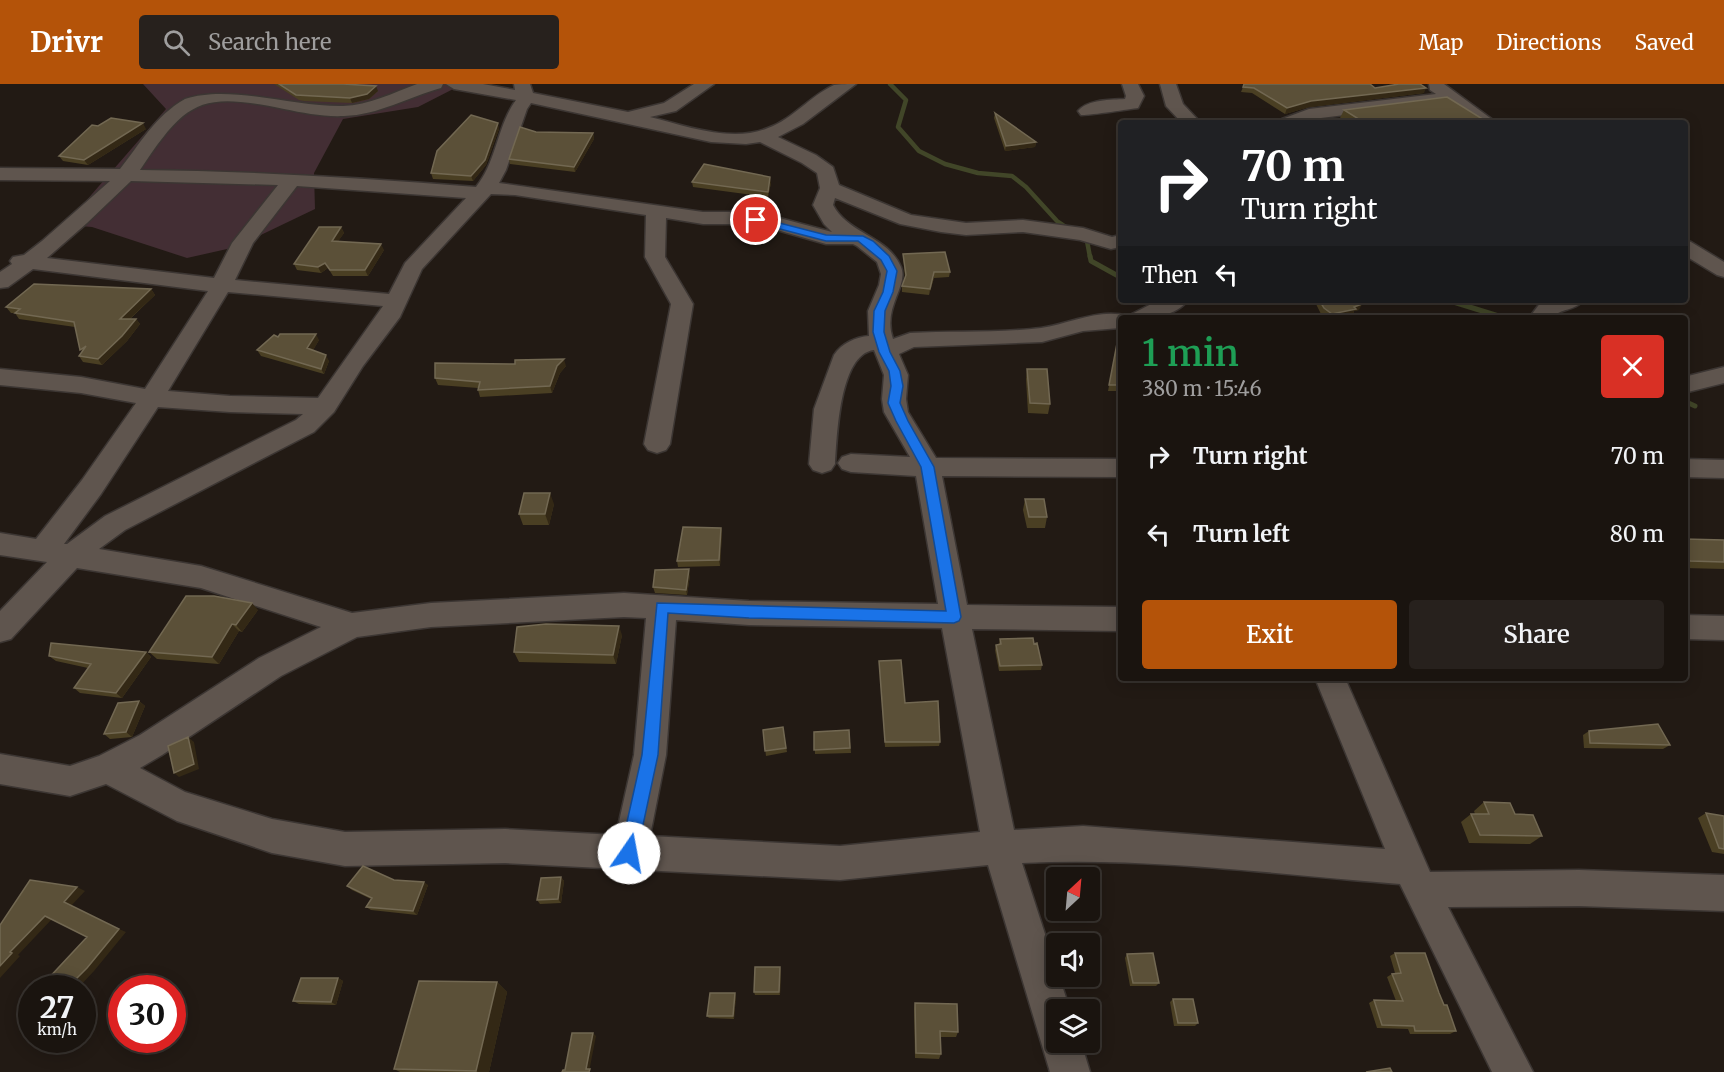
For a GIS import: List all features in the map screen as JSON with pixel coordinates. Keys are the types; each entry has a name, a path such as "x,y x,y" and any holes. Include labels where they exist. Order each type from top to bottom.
{"street":[{"path":"0,282 69,232 127,174 149,141 165,124 204,89 214,84"},
{"path":"194,100 228,94 303,109 345,111 388,103 435,84"},
{"path":"454,84 524,91 696,134 732,138 762,136 799,118 830,93 848,84"},
{"path":"628,117 670,107 706,84"},
{"path":"1087,111 1101,106 1132,104 1135,96 1130,84"},
{"path":"1168,84 1175,106 1189,120"},
{"path":"1432,84 1484,120"},
{"path":"57,553 305,426 325,406 354,361 389,317 412,267 483,190 497,170 524,91"},
{"path":"1297,120 1320,112 1451,97"},
{"path":"762,136 809,159 826,171 830,188 823,205 831,220 869,243 885,258 892,271 888,292 879,311 879,332 894,371 897,386 894,403 928,467 954,617 1001,847 1047,999"},
{"path":"0,174 127,174 483,190 515,189 703,218 741,218 772,222 826,238 859,238"},
{"path":"0,630 57,553 88,495 153,398 222,285 226,271 256,224 292,180"},
{"path":"830,188 854,200 907,220 966,229 1023,226 1039,230 1083,234 1111,243 1118,241"},
{"path":"656,210 655,257 682,304 674,335 668,387 657,444"},
{"path":"1688,248 1724,271"},
{"path":"0,259 222,285 396,301"},
{"path":"1688,273 1724,271"},
{"path":"1144,315 1170,303"},
{"path":"1538,310 1562,303"},
{"path":"822,464 826,409 846,355 862,344 883,347 910,340 1042,335 1082,324 1118,321"},
{"path":"1688,384 1724,375"},
{"path":"0,377 81,385 153,398 230,404 325,406"},
{"path":"851,463 928,467 1118,468"},
{"path":"1688,467 1724,469"},
{"path":"0,544 201,577 352,625"},
{"path":"0,769 70,781 108,768 151,745 270,667 352,625 431,615 624,605 749,613 1118,619"},
{"path":"629,853 650,755 662,607"},
{"path":"1688,627 1724,628"},
{"path":"1330,681 1415,879 1513,1072"},
{"path":"108,768 177,805 272,836 345,849 505,846 840,863 1001,847 1095,844 1415,879 1724,893"},
{"path":"1064,1053 1070,1072"}],"shaded area":[{"path":"143,84 463,84 418,107 343,119 314,173 315,209 236,247 187,258 92,227 65,225 166,109"}],"building":[{"path":"279,84 376,86 367,94 350,98 296,95"},
{"path":"1244,84 1370,84 1375,88 1399,84 1420,84 1426,88 1311,101 1287,108 1254,88 1243,87"},
{"path":"1447,97 1484,120 1360,120 1344,110"},
{"path":"995,113 1036,142 1006,146"},
{"path":"471,115 498,123 485,160 471,176 431,173 437,151"},
{"path":"111,118 143,123 84,160 59,156 92,125 98,126"},
{"path":"520,127 536,132 593,133 574,167 509,159"},
{"path":"704,164 770,177 768,192 692,182"},
{"path":"319,227 341,227 332,241 381,244 365,270 330,270 325,263 318,267 294,264"},
{"path":"945,252 950,272 934,272 930,289 902,286 906,275 903,254"},
{"path":"34,284 151,289 120,319 136,319 98,359 79,356 86,346 80,350 74,322 15,313 20,309 6,307"},
{"path":"1321,303 1362,304 1354,307 1356,309 1332,314"},
{"path":"280,334 316,334 307,348 326,355 321,369 257,350 274,335 278,337"},
{"path":"1118,338 1118,385 1109,385"},
{"path":"564,359 557,366 550,386 478,390 480,382 435,378 435,363 515,364 515,360"},
{"path":"1027,369 1047,369 1050,404 1030,403"},
{"path":"524,493 550,493 545,514 519,514"},
{"path":"1025,499 1044,499 1047,517 1029,517"},
{"path":"683,527 721,528 719,560 677,561"},
{"path":"1688,539 1724,540 1724,562 1690,561"},
{"path":"689,569 686,590 653,587 655,570"},
{"path":"186,596 214,596 252,603 236,625 232,624 212,657 149,652"},
{"path":"546,624 619,626 613,655 514,652 517,627"},
{"path":"1033,638 1034,644 1037,643 1042,665 1000,666 996,645 1001,644 1000,639"},
{"path":"51,643 146,652 116,693 74,688 91,664 49,656"},
{"path":"901,660 905,703 938,701 940,742 885,742 879,661"},
{"path":"139,701 126,732 104,734 118,703"},
{"path":"1658,724 1670,745 1590,743 1589,731"},
{"path":"783,727 786,748 765,751 763,730"},
{"path":"849,730 850,748 814,750 814,732"},
{"path":"188,737 194,764 174,773 168,746"},
{"path":"1484,802 1510,803 1515,814 1533,815 1542,836 1480,835 1471,814 1489,814"},
{"path":"1706,813 1724,816 1724,849 1719,848"},
{"path":"363,866 394,880 424,882 413,911 366,907 372,898 347,886"},
{"path":"561,877 558,899 537,900 541,878"},
{"path":"30,880 77,887 64,902 119,929 80,975 52,975 87,937 45,916 10,952 12,953 0,966 0,925"},
{"path":"1153,953 1159,983 1133,983 1127,954"},
{"path":"1395,953 1425,953 1456,1031 1415,1031 1414,1026 1382,1025 1374,1000 1403,1001 1392,974 1401,973"},
{"path":"755,967 780,967 779,992 754,992"},
{"path":"301,978 338,978 331,1002 293,1001"},
{"path":"419,981 497,982 476,1071 394,1069"},
{"path":"710,993 735,993 733,1016 707,1016"},
{"path":"1173,999 1193,999 1198,1023 1178,1023"},
{"path":"915,1003 957,1004 958,1032 940,1031 941,1054 916,1053"},
{"path":"572,1033 593,1033 586,1069 590,1069 589,1072 562,1072 565,1070"},
{"path":"1390,1068 1392,1072 1366,1072"}],"waterway":[{"path":"890,84 906,100 898,127 919,151 945,164 978,173 1012,176 1026,187 1057,221 1072,231"},
{"path":"1081,237 1087,241 1090,257"},
{"path":"1090,256 1091,261 1118,276"},
{"path":"1457,303 1495,315"},
{"path":"1688,403 1695,406"}],"route":[{"path":"629,853 650,755 662,607 749,613 954,617 928,467 894,403 897,386 894,371 879,332 879,311 888,292 892,271 885,258 869,243 859,238 826,238 795,231 772,222 756,220"}]}
